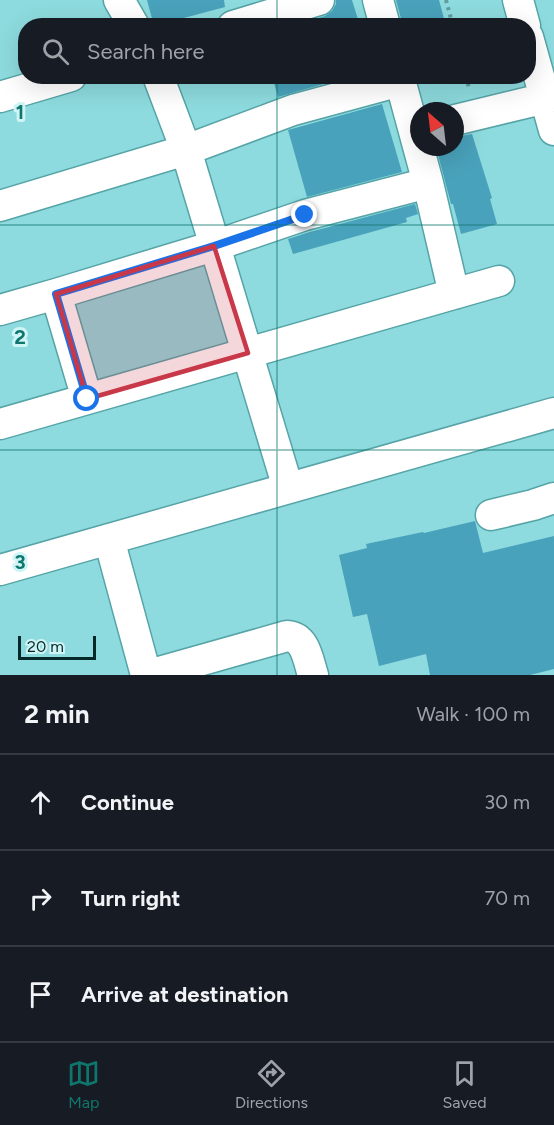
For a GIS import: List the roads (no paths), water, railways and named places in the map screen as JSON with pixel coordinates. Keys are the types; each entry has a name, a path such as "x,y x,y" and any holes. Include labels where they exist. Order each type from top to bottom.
{"street":[{"path":"119,0 129,18"},
{"path":"259,18 319,0"},
{"path":"378,0 383,18"},
{"path":"518,0 523,18"},
{"path":"536,59 550,97 554,130"},
{"path":"0,97 44,84"},
{"path":"161,84 186,150 288,488"},
{"path":"0,206 186,150 293,110 383,84"},
{"path":"402,84 410,111"},
{"path":"464,118 550,97"},
{"path":"422,156 454,294"},
{"path":"0,310 214,246 305,215 428,183"},
{"path":"0,424 500,281"},
{"path":"56,294 87,399"},
{"path":"0,570 554,413"},
{"path":"491,515 554,498"},
{"path":"110,539 147,675 201,668 287,636 294,636 300,640 313,675"}]}
